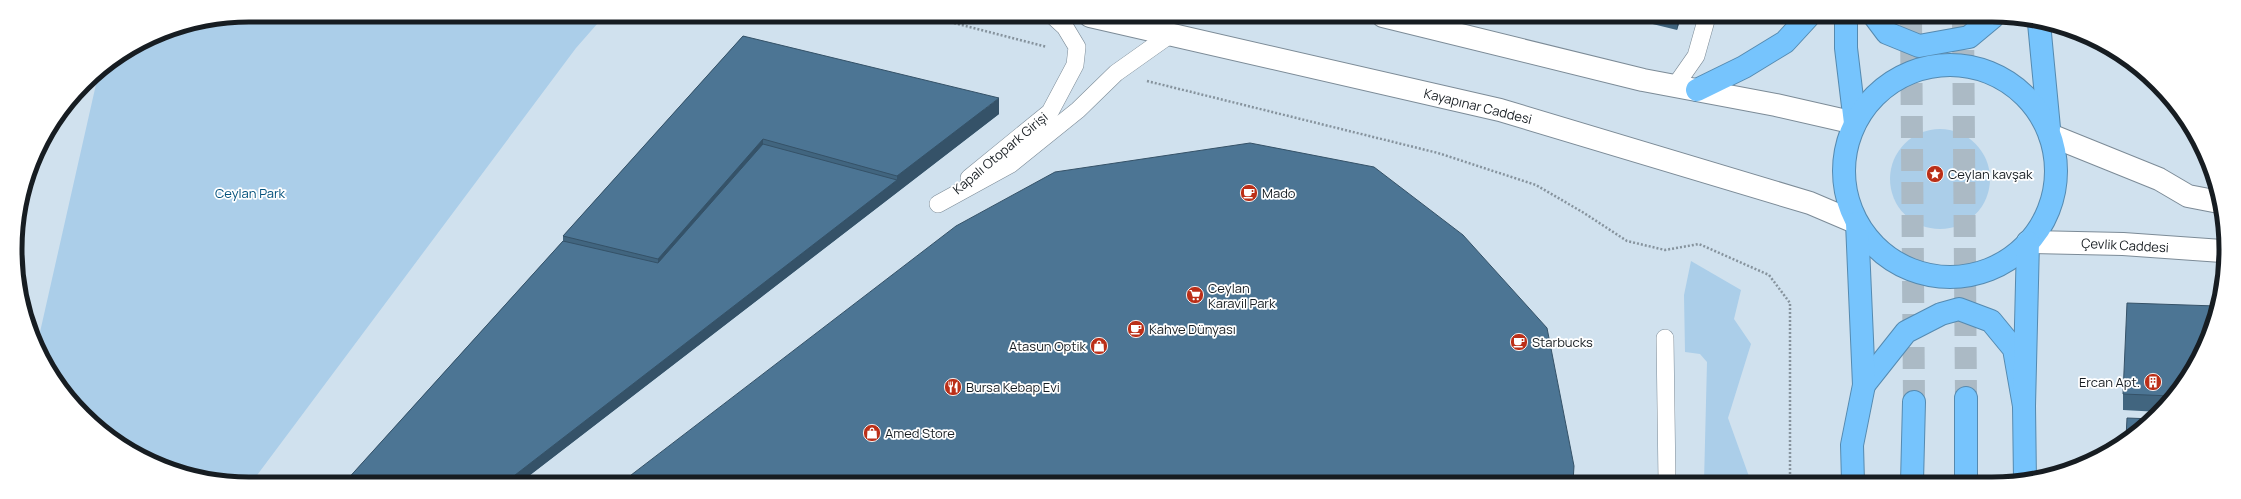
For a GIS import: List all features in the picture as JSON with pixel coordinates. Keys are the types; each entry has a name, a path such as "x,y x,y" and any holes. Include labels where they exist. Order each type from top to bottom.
{"highway":[{"path":"1697,90 1744,67 1785,42 1803,22"},
{"path":"1846,22 1846,48 1855,123"},
{"path":"1879,22 1887,33 1919,46 1969,37 1987,22"},
{"path":"1857,223 1878,249 1900,264 1906,268 1938,277 1971,275 2002,263 2028,242 2045,219 2054,192 2056,163 2050,135 2040,27"},
{"path":"1853,477 1852,445 1864,385 1857,223 1846,192 1844,159 1855,123 1871,99 1900,76 1935,65 1971,66 2005,79 2011,84 2032,103 2050,135"},
{"path":"2026,474 2024,406 2028,242"},
{"path":"1864,385 1906,332 1941,314 1959,309 1991,321 2014,350 2024,406"},
{"path":"1966,398 1966,477"},
{"path":"1912,477 1914,402"}],"main road":[{"name":"Kayapınar Caddesi","path":"1117,22 1500,110 1810,202 1857,223"},
{"path":"1407,22 1643,80 1776,105 1855,123"},
{"path":"2050,135 2159,179 2188,196 2214,201"},
{"name":"Çevlik Caddesi","path":"2028,242 2123,244 2219,251"}],"lane":[{"path":"1060,22 1065,27 1077,47 1076,54"},
{"path":"1675,86 1696,56 1705,22"},
{"path":"1116,73 1171,34"},
{"name":"Kapalı Otopark Girişi","path":"1076,54 1075,65 1050,112 938,204 1011,164 1078,110 1116,73"},
{"path":"1665,338 1667,477"}],"path":[{"path":"951,22 1076,54"},
{"path":"1116,73 1438,153 1536,185 1584,213 1627,241 1665,250 1699,244 1769,275 1790,303 1790,477"}],"green space":[{"name":"Ceylan Park","path":"235,22 599,22 576,48 256,477 235,477 205,473 176,465 149,454 123,439 99,421 78,400 60,376 39,337 97,80 136,52 176,34 205,26"},
{"path":"1940,129 1959,133 1975,144 1986,160 1990,179 1986,198 1975,214 1959,225 1940,229 1921,225 1905,214 1894,198 1890,179 1894,160 1905,144 1921,133"},
{"path":"1691,261 1741,290 1734,319 1751,344 1728,418 1749,477 1704,477 1707,362 1700,354 1685,352 1684,295"}],"building":[{"path":"743,36 999,98 897,176 763,139 658,259 563,236"},
{"name":"Ceylan Karavil Park","path":"1250,143 1374,167 1463,235 1547,328 1574,466 1573,477 629,477 956,226 1055,172"},
{"path":"763,144 897,180 512,477 350,477 563,241 658,263"},
{"name":"Ercan Apt.","path":"2127,303 2212,306 2207,323 2196,350 2181,376 2166,396 2123,394"},
{"path":"2127,418 2144,419 2142,421 2126,433"}],"tunnel":[{"path":"1911,22 1914,402"},
{"path":"1963,22 1966,398"}],"place":[{"name":"Ceylan kavşak","path":"1935,174"},
{"name":"Mado","path":"1249,193"},
{"name":"Ceylan Karavil Park","path":"1195,295"},
{"name":"Kahve Dünyası","path":"1136,329"},
{"name":"Starbucks","path":"1519,342"},
{"name":"Atasun Optik","path":"1099,346"},
{"name":"Ercan Apt.","path":"2153,382"},
{"name":"Bursa Kebap Evi","path":"953,387"},
{"name":"Amed Store","path":"872,433"}]}
